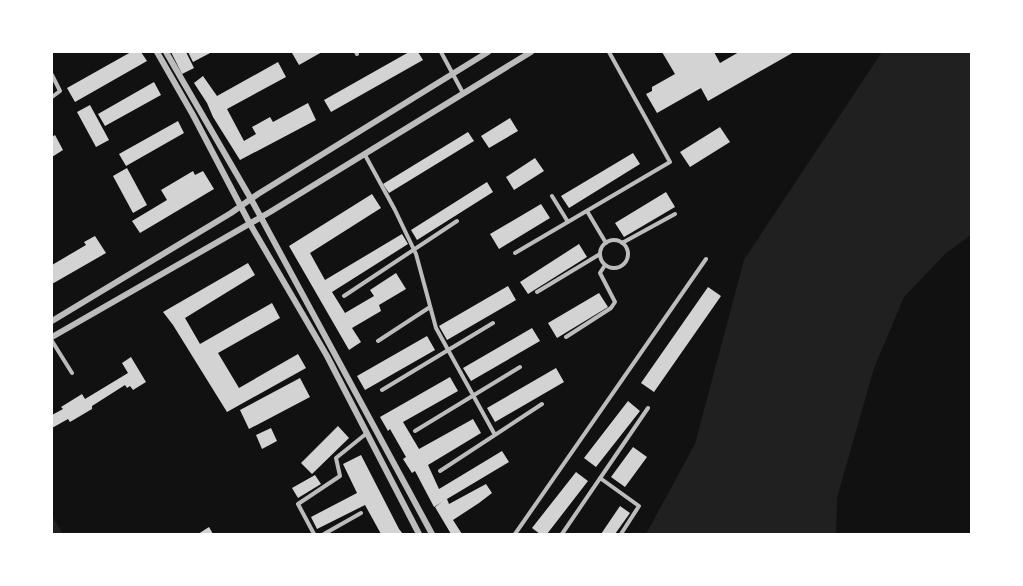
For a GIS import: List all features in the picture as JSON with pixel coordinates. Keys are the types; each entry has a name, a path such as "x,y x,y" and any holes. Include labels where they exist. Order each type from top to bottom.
{"street":[{"path":"157,52 193,115 250,224 327,356 419,534"},
{"path":"166,52 251,199 432,534"},
{"path":"441,52 463,93"},
{"path":"52,321 241,206 452,73 488,52"},
{"path":"52,337 250,224 260,216 365,155 463,93 532,52"},
{"path":"515,253 670,162 609,52"},
{"path":"52,75 60,91 52,97"},
{"path":"365,155 396,210 414,250 436,328 495,435"},
{"path":"552,196 568,222"},
{"path":"587,211 606,243"},
{"path":"622,243 675,214"},
{"path":"344,296 457,221"},
{"path":"605,265 616,268 625,263 628,252 622,243 617,241 606,243"},
{"path":"537,292 600,254 606,243"},
{"path":"600,254 605,265"},
{"path":"515,534 706,259"},
{"path":"566,337 611,308 615,302 600,273 605,265"},
{"path":"378,341 430,308"},
{"path":"382,390 493,323"},
{"path":"52,341 72,373"},
{"path":"415,430 520,367"},
{"path":"440,471 542,404"},
{"path":"562,534 648,408"},
{"path":"314,534 298,504 340,476 336,458 367,433"},
{"path":"600,478 639,506 621,534"},
{"path":"324,534 361,513"}],"shaded area":[{"path":"882,52 971,52 971,235 946,253 904,297 874,368 837,498 836,534 646,534 695,444 744,260"},
{"path":"52,516 63,534 52,534"}],"building":[{"path":"131,52 141,52 147,61 75,102 67,88"},
{"path":"171,52 186,52 194,68 182,74"},
{"path":"188,52 212,52 193,62"},
{"path":"322,52 299,65 292,53"},
{"path":"409,52 418,52 423,60 331,112 324,100"},
{"path":"662,52 714,52 720,63 739,52 794,52 708,101 701,88 657,113 646,94 652,91 652,87 675,74"},
{"path":"278,62 286,77 227,109 244,141 256,134 252,127 270,117 273,122 308,103 316,120 240,160 194,83 203,76 217,96"},
{"path":"154,82 161,95 105,126 98,114"},
{"path":"90,105 109,140 96,147 77,112"},
{"path":"510,118 518,131 489,148 481,136"},
{"path":"178,121 184,133 126,166 119,154"},
{"path":"720,127 730,142 690,167 680,152"},
{"path":"468,132 474,141 389,193 383,184"},
{"path":"55,135 63,150 52,157 52,137"},
{"path":"633,153 640,164 569,208 561,196"},
{"path":"535,158 544,171 514,190 506,177"},
{"path":"127,168 147,205 133,213 113,176"},
{"path":"193,171 195,175 203,171 214,189 140,233 132,221 167,200 161,190"},
{"path":"487,182 493,192 417,240 411,230"},
{"path":"666,192 675,207 624,237 615,223"},
{"path":"372,194 381,208 310,253 325,280 402,234 408,244 332,292 345,313 374,296 370,290 396,273 406,289 379,305 381,311 352,328 361,342 349,350 289,246"},
{"path":"541,204 550,218 499,249 490,234"},
{"path":"95,236 106,253 52,284 52,265 86,245 84,242"},
{"path":"579,244 587,257 528,294 520,282"},
{"path":"248,263 255,275 185,318 200,344 272,303 280,318 218,353 239,388 298,354 306,368 227,412 173,325 163,312"},
{"path":"508,286 516,300 447,340 439,326"},
{"path":"708,287 721,296 654,392 641,383"},
{"path":"599,293 608,307 557,338 548,323"},
{"path":"532,328 540,341 471,381 463,368"},
{"path":"427,336 435,350 365,390 357,376"},
{"path":"131,357 146,382 133,390 130,386 127,388 125,385 92,406 92,409 70,422 68,419 52,428 52,415 63,409 61,407 82,394 85,399 128,373 122,363"},
{"path":"556,368 564,382 495,422 487,408"},
{"path":"450,377 458,391 403,422 419,449 473,419 481,433 428,465 439,489 502,451 509,462 447,499 449,504 486,484 492,493 453,520 462,534 451,534 435,507 442,502 434,507 415,471 412,473 403,459 406,457 390,429 388,431 380,417"},
{"path":"300,378 310,397 249,429 240,410"},
{"path":"628,401 640,411 596,467 584,458"},
{"path":"338,426 349,438 312,474 301,463"},
{"path":"271,428 277,441 262,449 256,435"},
{"path":"633,447 647,457 625,487 611,477"},
{"path":"361,455 403,534 381,534 365,505 317,529 311,517 357,493 343,464"},
{"path":"576,472 588,481 547,534 540,534 532,528"},
{"path":"315,475 321,484 298,498 292,488"},
{"path":"620,506 630,513 615,534 601,534"},
{"path":"209,527 213,534 198,534"}]}
